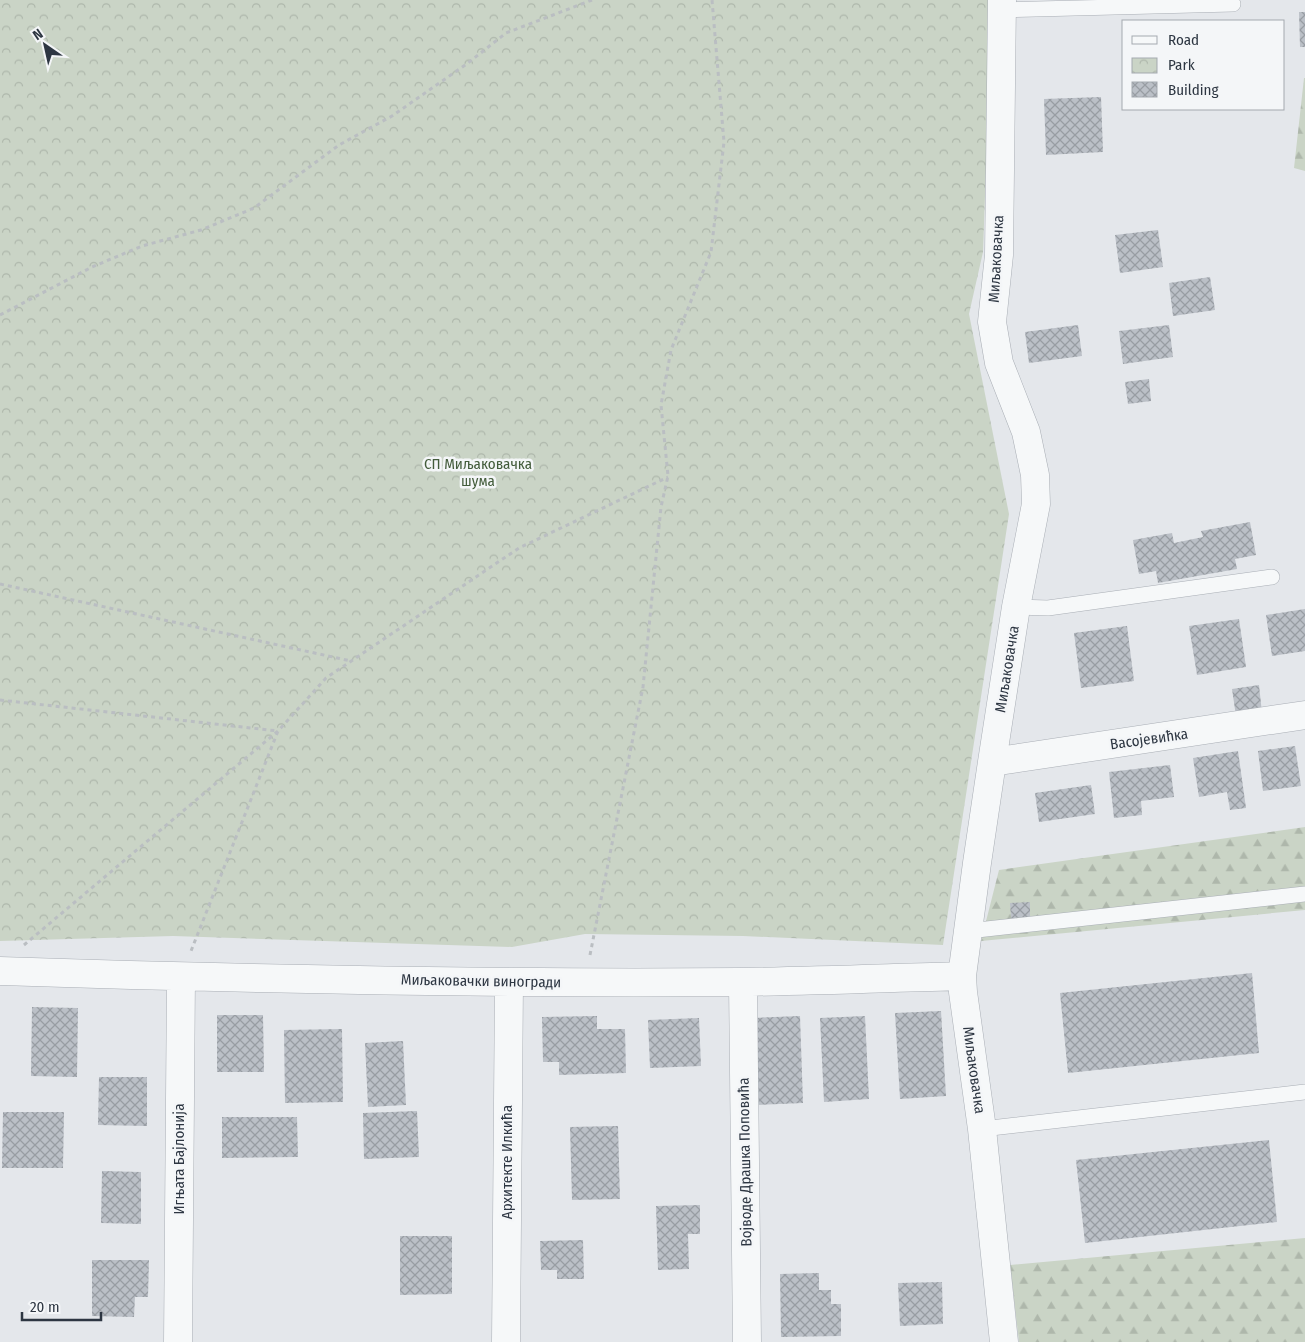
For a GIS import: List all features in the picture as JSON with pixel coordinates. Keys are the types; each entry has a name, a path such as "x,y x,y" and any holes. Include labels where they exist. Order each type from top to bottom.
{"street":[{"name":"Миљаковачка","path":"1002,5 999,255 992,322 999,363 1026,432 1035,475 1036,504 1016,607 962,976 982,1129 1004,1342"},
{"name":"Васојевићка","path":"992,762 1305,715"},
{"name":"Миљаковачки виногради","path":"0,971 181,977 585,983 743,982 962,976"},
{"name":"Игњата Бајлонија","path":"178,1342 181,977"},
{"name":"Архитекте Илкића","path":"506,1342 508,982"},
{"name":"Војводе Драшка Поповића","path":"743,982 747,1342"}],"lane":[{"path":"1002,5 1233,4"},
{"path":"1016,607 1048,608 1272,577"},
{"path":"968,931 1305,894"},
{"path":"982,1129 1305,1092"}],"path":[{"path":"0,315 92,267 142,246 201,230 254,208 339,145 392,116 506,34 592,0"},
{"path":"585,983 643,687 661,507 668,476 661,405 671,350 711,252 724,142 712,0"},
{"path":"23,946 278,731 326,678 519,548 668,476"},
{"path":"0,584 352,661"},
{"path":"0,700 278,731"},
{"path":"181,977 278,731"}],"green space":[{"name":"СП Миљаковачка шума","path":"0,0 992,0 983,252 969,314 1009,514 943,945 743,936 585,934 512,947 173,936 0,941"},
{"path":"1305,78 1305,171 1294,168"},
{"path":"1305,827 1305,910 981,941 999,870"},
{"path":"1305,1238 1305,1342 1019,1342 1010,1265"}],"building":[{"path":"1299,12 1305,12 1305,47 1300,47"},
{"path":"1101,97 1103,152 1046,155 1044,99"},
{"path":"1158,230 1163,267 1120,273 1115,235"},
{"path":"1210,277 1215,310 1173,316 1169,283"},
{"path":"1078,325 1082,356 1029,363 1025,332"},
{"path":"1169,325 1173,357 1123,364 1119,331"},
{"path":"1149,379 1151,401 1128,404 1125,382"},
{"path":"1250,522 1256,555 1235,559 1237,569 1158,583 1156,571 1139,574 1133,540 1172,533 1174,543 1203,537 1201,531"},
{"path":"1305,609 1305,651 1272,656 1266,615"},
{"path":"1239,619 1246,667 1197,675 1189,626"},
{"path":"1127,626 1134,681 1081,688 1074,633"},
{"path":"1259,685 1262,713 1236,716 1232,689"},
{"path":"1295,746 1301,786 1263,791 1258,751"},
{"path":"1238,751 1246,808 1230,810 1227,792 1199,797 1193,758"},
{"path":"1170,765 1174,797 1141,801 1142,815 1114,818 1109,772"},
{"path":"1091,785 1095,814 1039,822 1035,793"},
{"path":"1030,902 1030,917 1011,918 1010,903"},
{"path":"1252,973 1259,1053 1068,1073 1060,993"},
{"path":"32,1007 78,1008 77,1077 31,1076"},
{"path":"941,1011 946,1096 900,1099 895,1013"},
{"path":"217,1015 263,1015 264,1072 217,1072"},
{"path":"597,1016 597,1029 625,1029 626,1073 559,1075 559,1062 543,1062 542,1017"},
{"path":"800,1016 803,1103 755,1105 752,1018"},
{"path":"865,1016 869,1099 824,1102 820,1018"},
{"path":"699,1018 701,1066 650,1068 648,1020"},
{"path":"342,1029 343,1102 285,1103 284,1030"},
{"path":"403,1041 406,1105 368,1107 365,1043"},
{"path":"99,1077 147,1077 147,1126 98,1125"},
{"path":"417,1111 419,1157 364,1159 363,1113"},
{"path":"3,1112 64,1112 63,1168 2,1168"},
{"path":"222,1117 297,1117 298,1157 222,1158"},
{"path":"618,1126 620,1199 572,1200 570,1127"},
{"path":"1269,1140 1277,1222 1085,1243 1076,1160"},
{"path":"102,1171 141,1172 141,1224 101,1223"},
{"path":"700,1205 700,1234 688,1234 689,1269 658,1270 656,1206"},
{"path":"400,1236 452,1236 452,1294 400,1295"},
{"path":"583,1240 584,1279 557,1279 557,1270 541,1270 540,1241"},
{"path":"92,1260 149,1260 148,1297 135,1297 134,1317 92,1316"},
{"path":"819,1273 819,1290 831,1290 831,1304 841,1304 841,1336 781,1337 780,1274"},
{"path":"942,1282 943,1324 900,1326 898,1283"}]}
